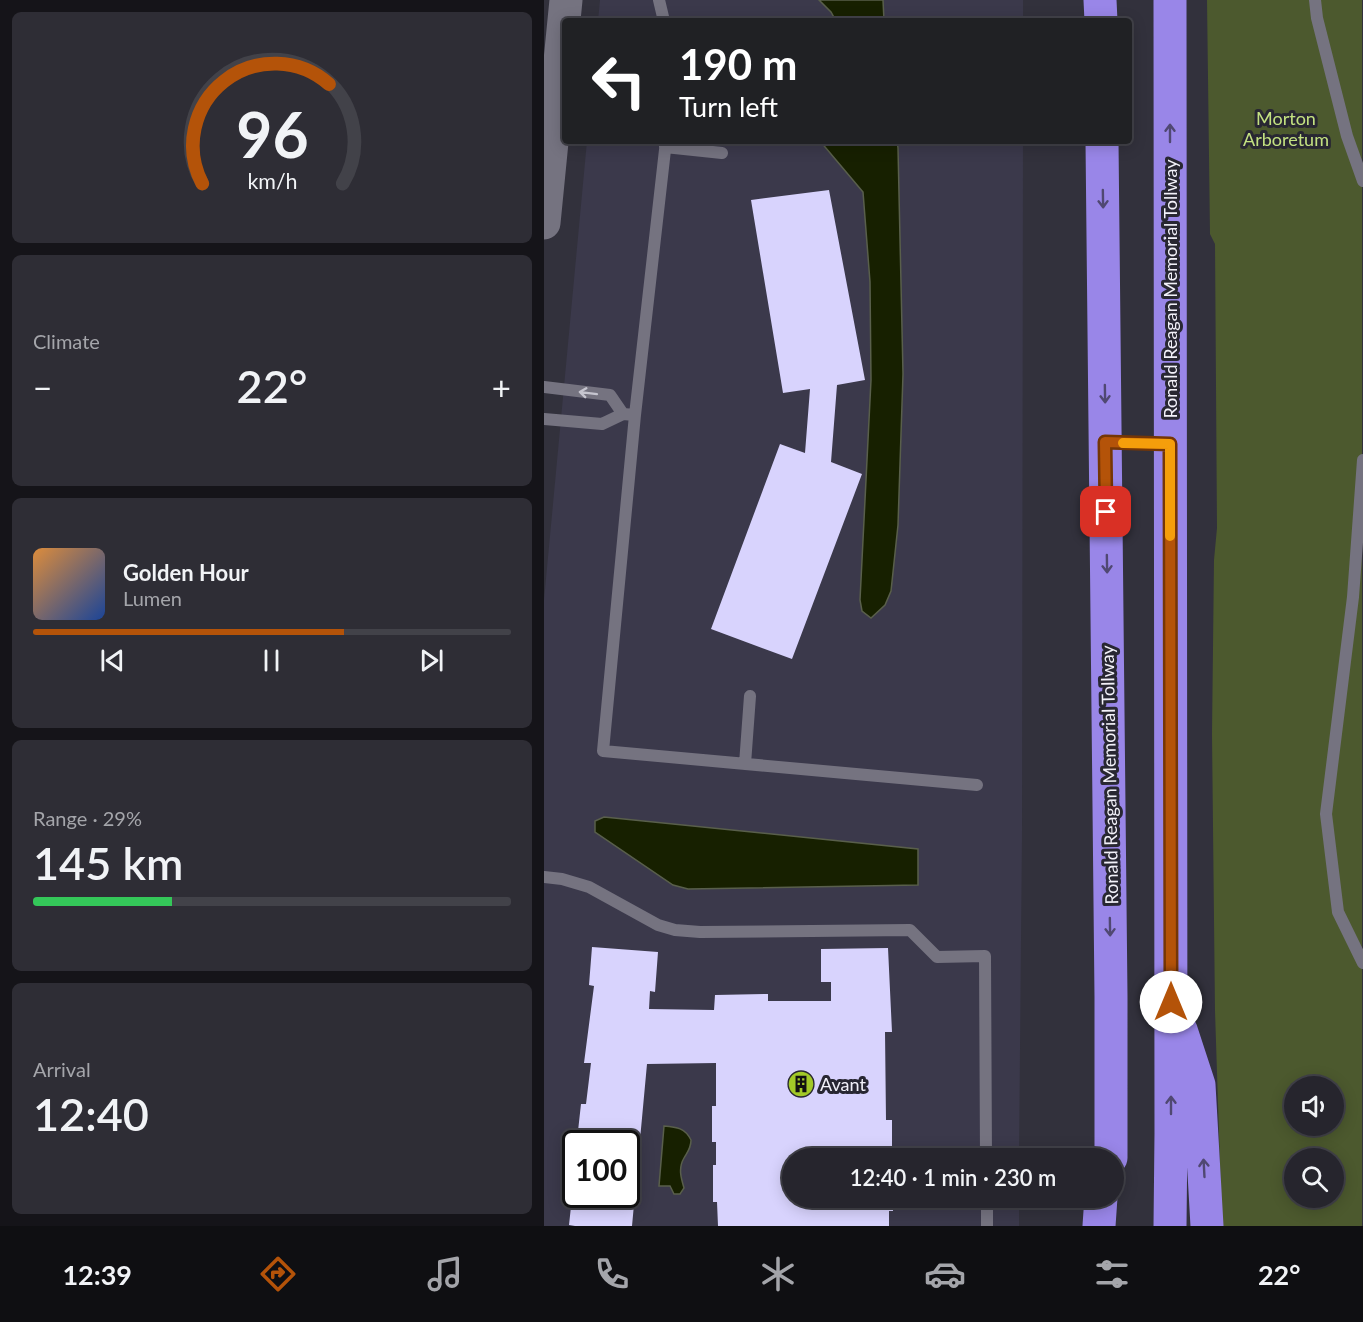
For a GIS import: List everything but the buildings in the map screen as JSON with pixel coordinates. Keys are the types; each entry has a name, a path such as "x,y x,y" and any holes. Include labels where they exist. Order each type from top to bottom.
{"highway":[{"path":"1100,0 1101,18"},
{"name":"Ronald Reagan Memorial Tollway","path":"1170,0 1170,1226"},
{"name":"Ronald Reagan Memorial Tollway","path":"1102,144 1111,1148"},
{"path":"1103,1148 1111,997"},
{"path":"1171,1002 1199,1085 1207,1226"},
{"path":"1099,1226 1100,1208"},
{"path":"1111,1208 1111,1226"}],"main road":[{"path":"564,18 566,0"},
{"path":"544,223 562,41"}],"lane":[{"path":"659,0 663,18"},
{"path":"1315,0 1317,18 1347,136 1363,181"},
{"path":"722,153 666,144 629,414 603,751 977,785"},
{"path":"544,387 610,395 629,414"},
{"path":"544,418 602,424 629,414"},
{"path":"1105,442 1170,444"},
{"path":"1363,460 1353,597 1326,814 1338,912 1363,963"},
{"path":"745,764 750,696"},
{"path":"544,877 562,879 589,887 658,925 675,930 711,932 910,930 937,957 985,956 986,1148"},
{"path":"987,1208 987,1226"}],"shaded area":[{"path":"600,0 1023,0 1023,18 598,18"},
{"path":"819,0 883,0 884,18 834,18"},
{"path":"587,144 1023,144 1019,1148 782,1148 782,1208 1019,1208 1019,1226 544,1226 544,600"},
{"path":"823,144 897,144 898,148 903,374 898,525 891,591 885,605 871,618 862,611 860,600 871,380 870,282 863,192"},
{"path":"604,817 918,849 918,885 688,889 673,885 595,832 595,821"},
{"path":"664,1126 680,1129 691,1140 681,1166 684,1188 680,1194 674,1194 670,1186 659,1186"}],"green space":[{"name":"Morton Arboretum","path":"1207,0 1362,0 1362,1226 1222,1226 1215,1011 1212,734 1214,560 1217,528 1215,244 1210,234"}],"slow traffic":[{"path":"1123,443 1170,444 1170,536"}],"place":[{"name":"Avant","path":"801,1084"}],"route":[{"path":"1106,512 1105,442 1170,444 1171,1002"}]}
